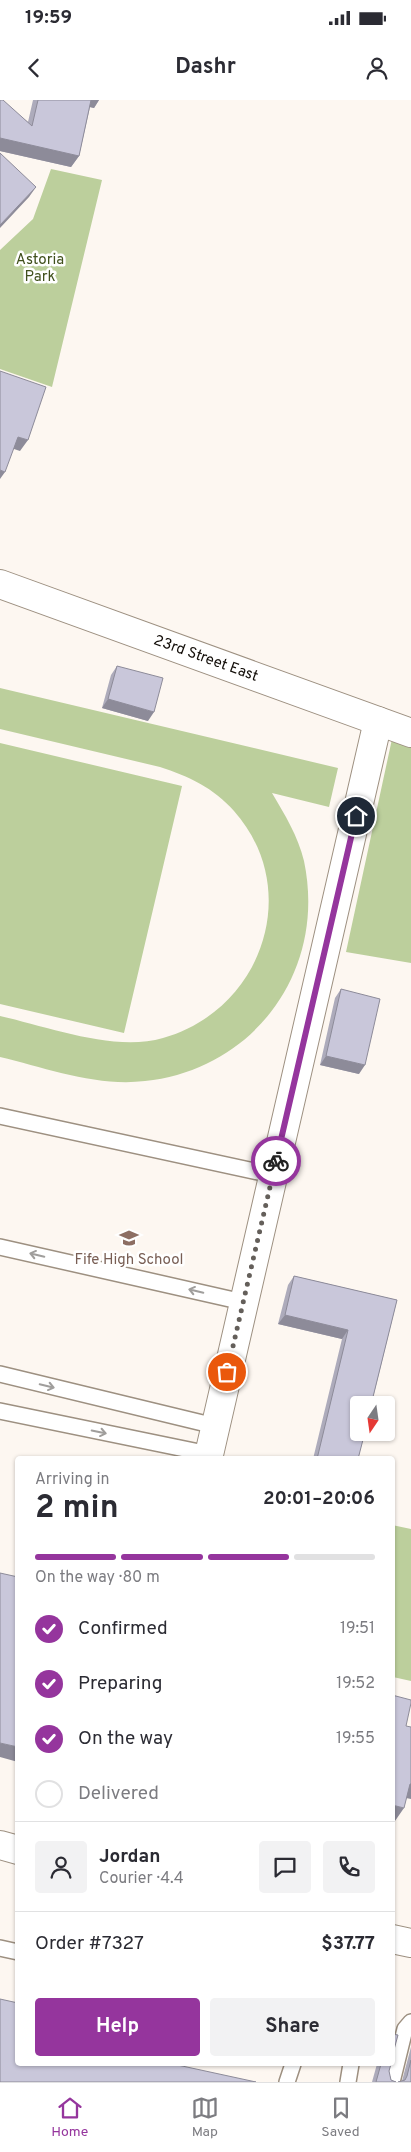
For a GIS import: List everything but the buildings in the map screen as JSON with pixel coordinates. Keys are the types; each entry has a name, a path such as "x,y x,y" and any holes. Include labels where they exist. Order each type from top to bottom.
{"street":[{"name":"23rd Street East","path":"0,584 411,733"},
{"path":"208,1456 378,721"},
{"path":"0,1845 15,1849"},
{"path":"395,1940 411,1943"}],"lane":[{"path":"0,1116 272,1175"},
{"path":"0,1247 243,1302"},
{"path":"0,1374 215,1426"},
{"path":"0,1411 208,1456"},
{"path":"0,1948 15,1951"},
{"path":"392,2082 405,2029 411,2022"},
{"path":"287,2082 292,2066"},
{"path":"348,2082 351,2066"}],"green space":[{"name":"Astoria Park","path":"51,169 102,180 52,387 0,369 0,250 33,219"},
{"path":"0,688 338,768 329,807 272,793 295,834 304,861 308,901 304,940 293,975 274,1007 250,1035 219,1057 184,1073 145,1081 127,1082 90,1079 0,1057 0,1016 82,1036 124,1042 144,1042 163,1038 197,1023 226,1002 247,975 262,944 268,910 266,876 255,842 234,811 218,796 181,774 160,767 0,729"},
{"path":"392,739 411,747 411,963 346,952"},
{"path":"0,743 182,786 124,1033 0,1004"},
{"path":"395,1526 411,1529 411,1681 395,1677"}],"way so far":[{"path":"227,1372 276,1161"}],"place":[{"name":"Fife High School","path":"129,1238"}],"route":[{"path":"276,1161 356,816"}]}
